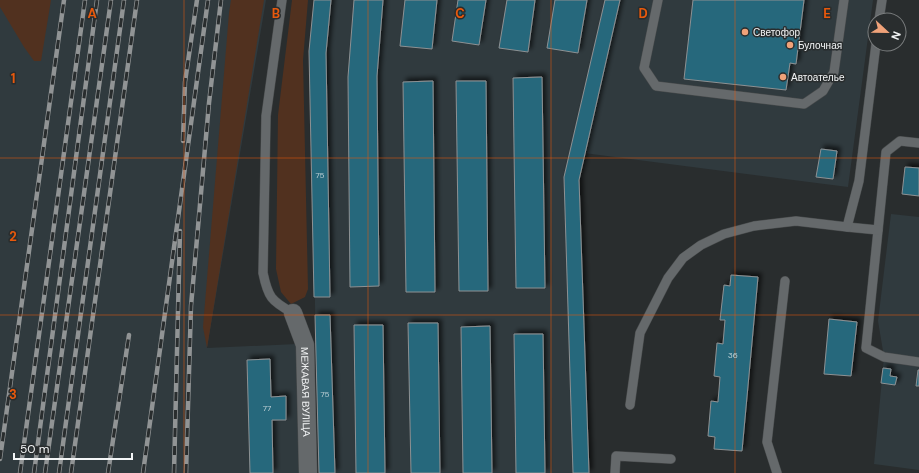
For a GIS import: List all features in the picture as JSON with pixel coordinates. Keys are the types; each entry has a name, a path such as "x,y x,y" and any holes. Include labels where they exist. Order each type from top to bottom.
{"street":[{"name":"МЕЖАВАЯ ВУЛІЦА","path":"293,313 305,346 308,473"}],"lane":[{"path":"282,0 266,116 263,273 268,293 277,305 293,313"},
{"path":"658,0 644,68 656,86 804,104 824,91 834,72 844,0"},
{"path":"880,12 882,0"},
{"path":"847,227 859,181 875,52"},
{"path":"919,143 900,142 886,152 866,348 884,357 919,362"},
{"path":"630,405 640,333 668,278 683,258 701,245 724,234 754,226 796,222 878,230"},
{"path":"777,473 767,442 785,282"},
{"path":"615,473 616,456 670,459"}],"shaded area":[{"path":"0,0 266,0 207,348 297,344 302,473 0,473"},
{"path":"0,0 51,0 41,61 34,61 24,47 0,7"},
{"path":"231,0 264,0 207,348 203,327"},
{"path":"292,0 308,0 303,60 308,289 305,297 291,304 281,292 276,269 278,115"},
{"path":"314,0 873,0 871,12 867,12 867,45 848,187 584,153 579,180 589,473 319,473 309,51"},
{"path":"891,214 919,217 919,470 874,464 884,357 878,321"}],"building":[{"path":"314,0 331,0 326,53 330,297 314,297 309,51"},
{"path":"354,0 383,0 377,76 379,286 350,287 348,77"},
{"path":"405,0 437,0 432,49 400,46"},
{"path":"458,0 486,0 479,45 452,41"},
{"path":"507,0 535,0 528,52 499,48"},
{"path":"555,0 587,0 578,53 547,48"},
{"path":"605,0 620,0 579,180 589,473 573,473 564,177"},
{"name":"Светофор","path":"693,0 804,0 796,64 790,63 786,90 684,79"},
{"path":"542,77 545,288 516,288 513,78"},
{"path":"433,81 435,292 406,292 403,82"},
{"path":"456,81 486,81 488,291 459,291"},
{"path":"821,149 837,151 833,179 816,177"},
{"path":"905,167 919,168 919,196 902,194"},
{"path":"731,275 758,277 742,451 714,449 715,437 708,436 711,401 718,402 720,377 714,376 717,343 723,344 725,320 720,320 724,285 730,286"},
{"path":"315,315 330,315 335,473 319,473"},
{"path":"829,319 857,322 851,376 824,374"},
{"path":"408,323 438,323 440,473 411,473"},
{"path":"354,325 383,325 385,473 356,473"},
{"path":"490,326 492,473 463,473 461,327"},
{"path":"514,334 543,334 545,473 516,473"},
{"path":"270,359 271,397 286,396 286,420 272,420 273,473 250,473 247,360"},
{"path":"883,368 891,369 890,376 897,377 895,385 881,383"},
{"path":"918,370 919,386 916,386"}],"railway":[{"path":"0,459 64,0"},
{"path":"20,473 85,0"},
{"path":"34,473 97,0"},
{"path":"45,473 111,0"},
{"path":"59,473 124,0"},
{"path":"71,473 137,0"},
{"path":"183,141 185,82 197,0"},
{"path":"143,473 208,0"},
{"path":"186,473 191,306 209,103 221,0"},
{"path":"174,473 180,231"},
{"path":"108,473 129,335"}],"place":[{"name":"Светофор","path":"745,32"},
{"name":"Булочная","path":"790,45"},
{"name":"Автоателье","path":"783,77"}]}
